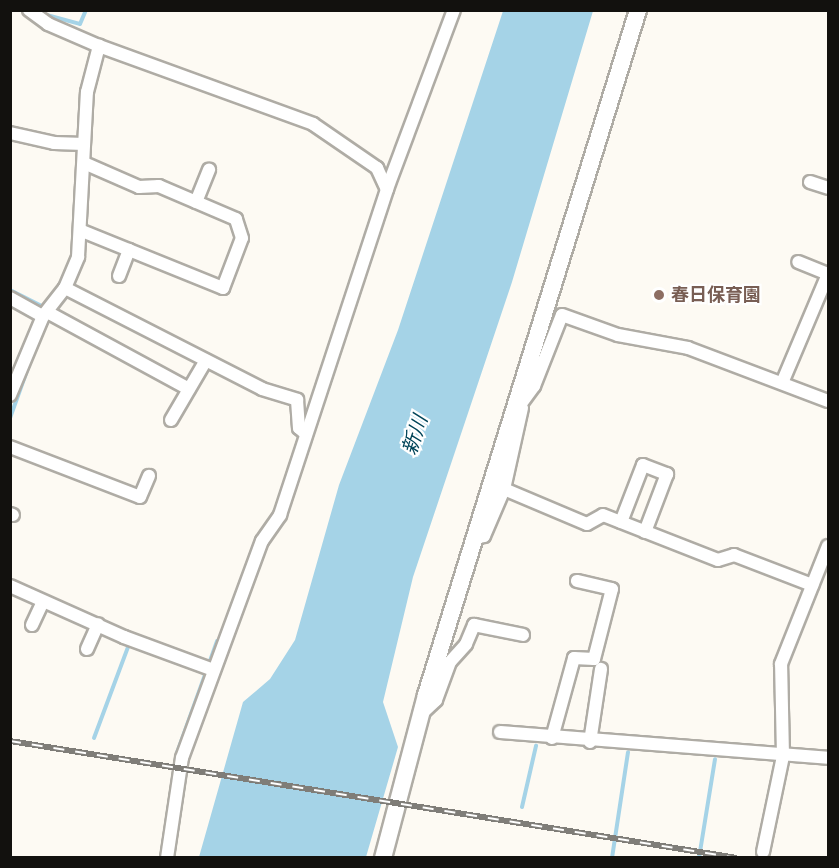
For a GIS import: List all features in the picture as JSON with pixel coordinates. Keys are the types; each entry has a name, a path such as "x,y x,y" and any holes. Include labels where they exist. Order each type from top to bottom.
{"street":[{"path":"29,10 48,24 99,46 313,124 377,168 387,189"},
{"path":"167,858 182,758 262,542 280,515 305,433 387,189 454,10"},
{"path":"383,858 420,716 473,538 521,400 638,10"},
{"path":"10,395 46,314 65,288 82,231 87,92 99,46"},
{"path":"10,132 29,143 84,144"},
{"path":"82,231 223,288 242,238 236,219 159,186 139,187 84,164"},
{"path":"196,202 209,169"},
{"path":"810,182 828,188"},
{"path":"119,276 129,250"},
{"path":"782,383 828,274 798,262"},
{"path":"65,288 262,389 297,400 299,428 305,433"},
{"path":"10,298 46,314 189,389"},
{"path":"473,538 484,536 504,489 521,400 534,386 562,315 618,335 688,348 828,401"},
{"path":"171,420 206,360"},
{"path":"10,447 140,497 149,476"},
{"path":"621,522 643,465 667,474 645,532"},
{"path":"504,489 587,524 603,515 718,560 734,555 812,585"},
{"path":"762,852 783,756 781,664 828,546"},
{"path":"552,738 574,658 594,659 612,589 577,581"},
{"path":"10,586 213,670"},
{"path":"32,625 42,601"},
{"path":"87,649 98,624"},
{"path":"420,716 436,700 450,662 466,644 474,625 523,635"},
{"path":"590,742 601,669"},
{"path":"500,732 590,742 828,758"}],"water":[{"name":"新川","path":"503,11 593,11 512,282 413,577 383,702 398,747 366,857 199,857 243,702 270,679 295,640 339,485 398,330"}],"waterway":[{"path":"43,14 80,24 86,10"},
{"path":"10,290 41,306 44,312"},
{"path":"10,418 45,320"},
{"path":"177,753 217,641"},
{"path":"94,738 128,647"},
{"path":"522,807 536,746"},
{"path":"612,858 628,752"},
{"path":"699,858 715,759"}],"railway":[{"path":"10,741 737,858"}],"place":[{"name":"春日保育園","path":"659,295"}]}
